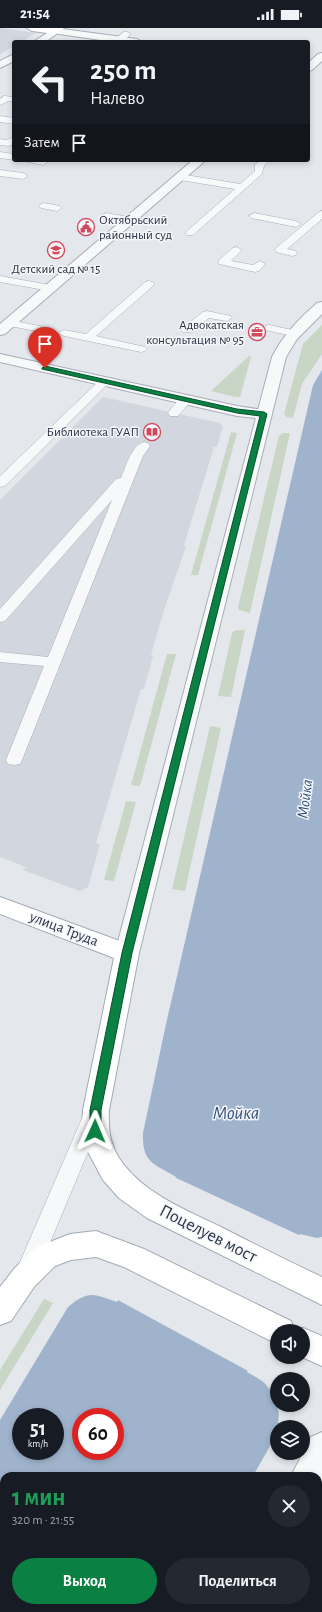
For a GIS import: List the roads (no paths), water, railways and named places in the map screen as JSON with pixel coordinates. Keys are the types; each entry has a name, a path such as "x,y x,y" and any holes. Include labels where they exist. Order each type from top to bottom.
{"main road":[{"path":"32,28 57,30"},
{"name":"улица Труда","path":"0,904 127,953"},
{"name":"Поцелуев мост","path":"127,953 96,1110 95,1131 101,1150 113,1172 129,1190 157,1209 322,1292"},
{"path":"0,1312 24,1278 45,1257 70,1247 96,1244 134,1258 270,1326"},
{"path":"310,1346 322,1352"}],"street":[{"path":"41,40 57,30 123,37 131,40"},
{"path":"312,66 322,56"},
{"path":"0,65 12,58"},
{"path":"5,327 32,297 50,288 198,162"},
{"path":"127,953 278,358 283,346 293,333 322,306"},
{"path":"0,358 237,411 264,414"},
{"path":"309,1472 322,1448"}],"lane":[{"path":"0,103 7,98 12,99"},
{"path":"0,119 12,121"},
{"path":"0,142 9,143 12,141"},
{"path":"0,155 12,158"},
{"path":"190,233 259,172 260,165 263,162"},
{"path":"0,173 23,176"},
{"path":"180,177 242,187"},
{"path":"44,206 57,208"},
{"path":"270,257 280,250 302,225 322,214"},
{"path":"106,216 129,220"},
{"path":"254,216 302,225"},
{"path":"237,250 223,262 255,269 260,264"},
{"path":"280,250 292,253"},
{"path":"0,279 50,288"},
{"path":"88,338 149,284"},
{"path":"187,330 207,314 227,318"},
{"path":"5,327 36,328"},
{"path":"269,328 293,333"},
{"path":"64,333 141,349"},
{"path":"0,483 104,382"},
{"path":"174,413 186,400"},
{"path":"14,760 130,472 137,456 144,446"},
{"path":"0,618 130,472"},
{"path":"0,658 53,662"},
{"path":"24,1278 96,1110"}],"water":[{"name":"Мойка","path":"322,370 322,1237 317,1238 300,1234 247,1372 265,1384 270,1390 270,1412 278,1412 278,1420 270,1420 270,1446 255,1472 0,1472 0,1420 68,1307 81,1298 91,1295 117,1302 176,1177 150,1161 144,1151 143,1133 166,1024 313,385"}],"place":[{"name":"Октябрьский районный суд","path":"86,227"},
{"name":"Детский сад № 15","path":"56,250"},
{"name":"Адвокатская консультация № 95","path":"257,332"},
{"name":"Библиотека ГУАП","path":"152,432"}]}
